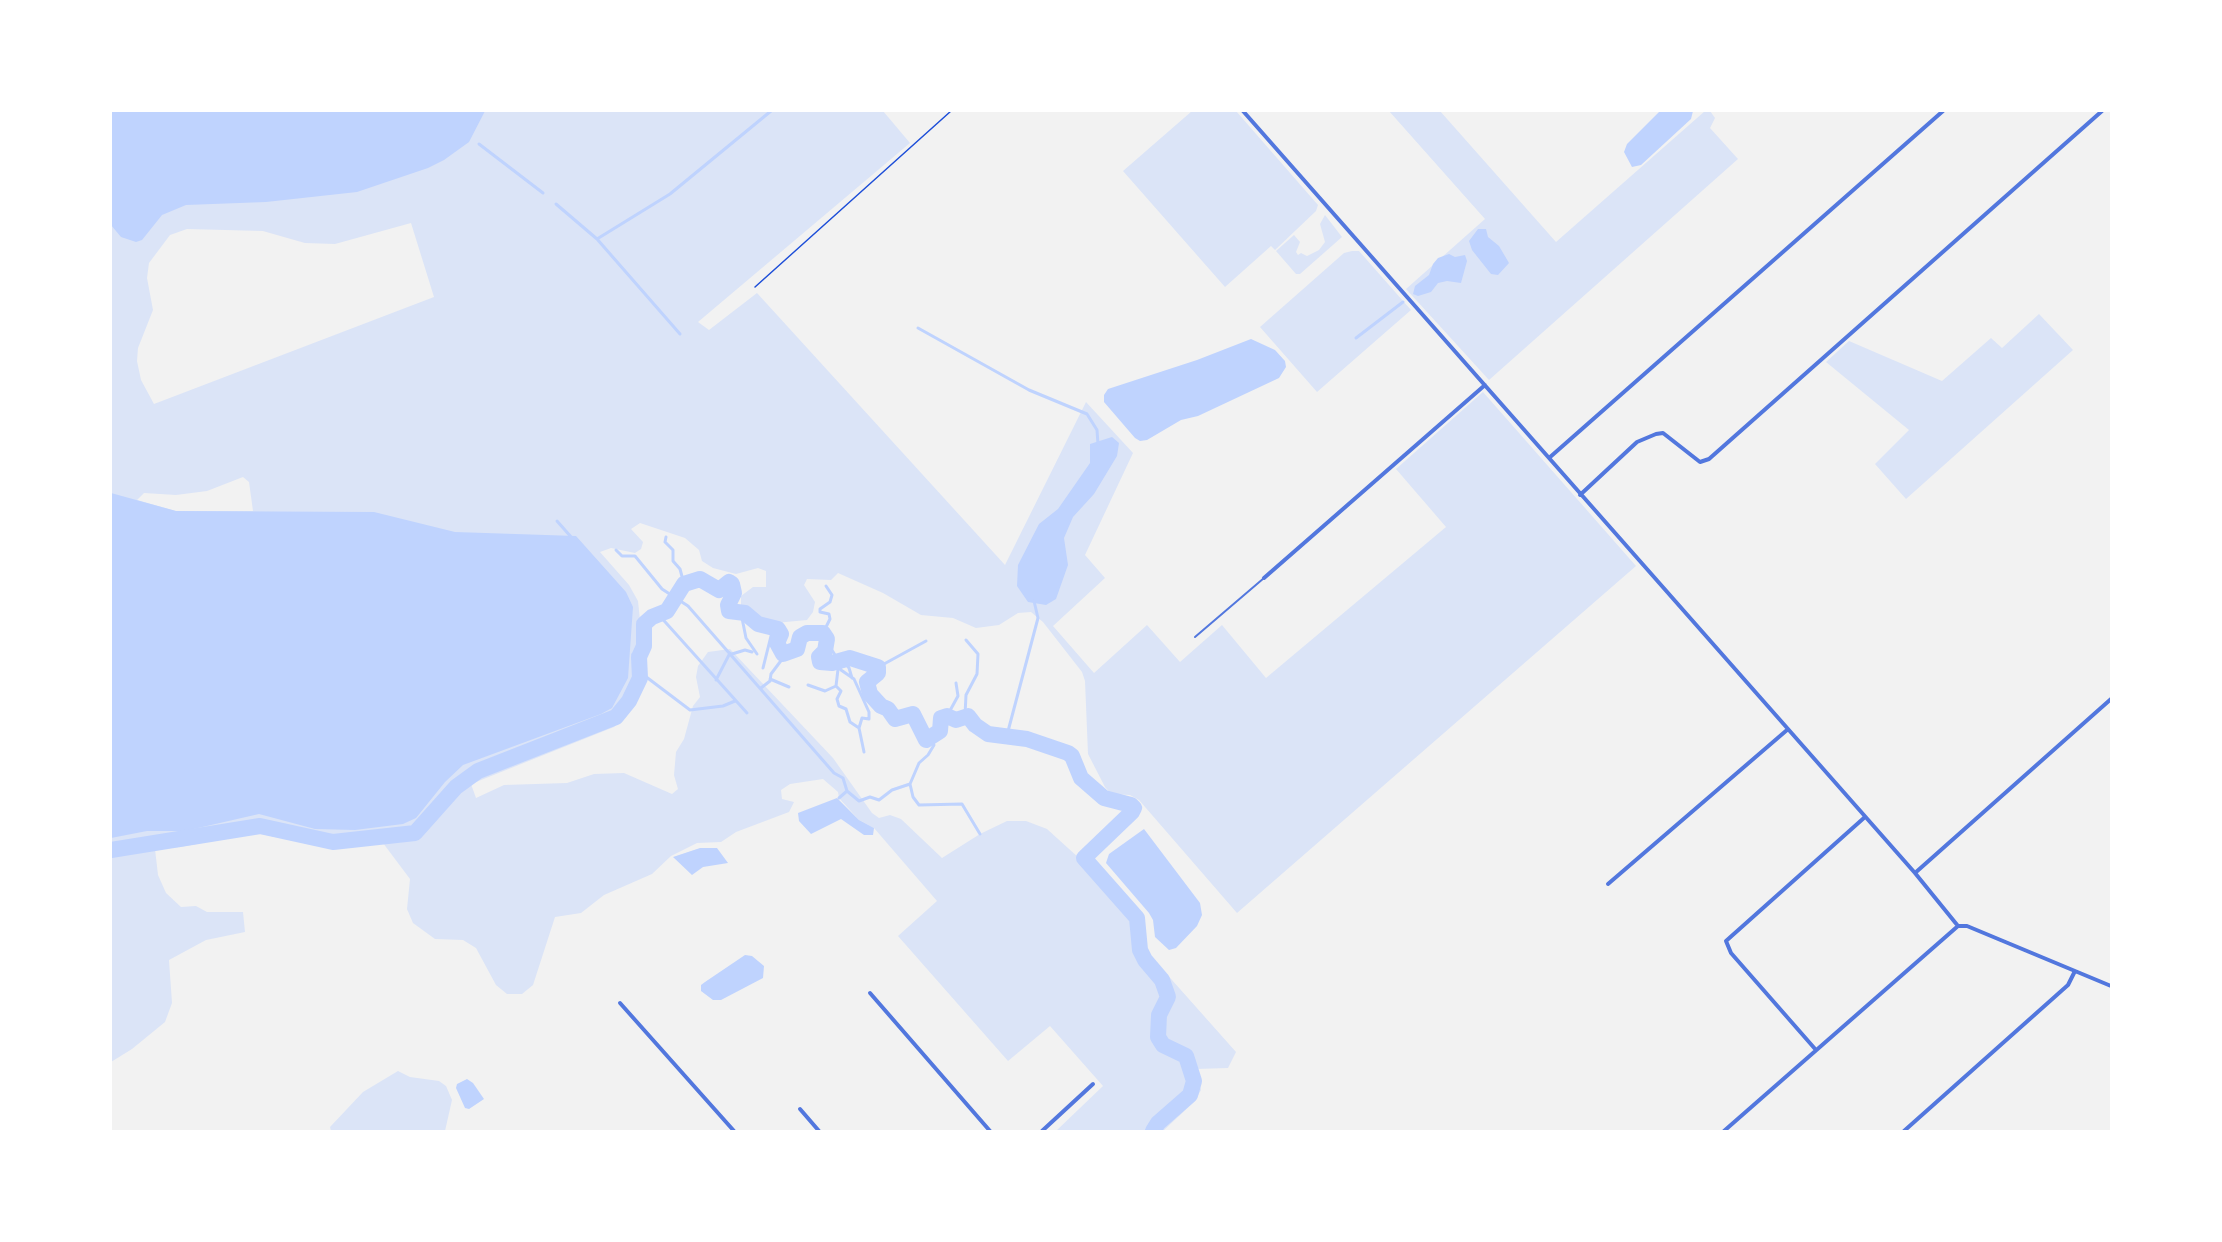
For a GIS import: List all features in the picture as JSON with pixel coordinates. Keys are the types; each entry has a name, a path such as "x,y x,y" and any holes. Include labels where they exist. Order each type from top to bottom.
{"street":[{"path":"1243,111 1915,873 1958,926 1967,927 2111,987"},
{"path":"1549,458 1943,111"},
{"path":"1580,495 1637,442 1656,434 1663,434 1700,462 1709,459 2102,111"},
{"path":"1264,578 1485,385"},
{"path":"1915,873 2111,699"},
{"path":"1608,884 1787,730"},
{"path":"1816,1050 1731,953 1726,941 1865,817"},
{"path":"1724,1131 1958,926"},
{"path":"1904,1131 2068,985 2076,971"},
{"path":"870,993 990,1131"},
{"path":"620,1003 734,1131"},
{"path":"1042,1131 1093,1084"},
{"path":"800,1109 819,1131"}],"lane":[{"path":"1195,637 1264,578"}],"path":[{"path":"755,287 951,111"}],"shaded area":[{"path":"111,111 883,111 910,143 698,322 709,330 757,293 1005,565 1086,402 1133,453 1085,555 1105,578 1053,626 1094,673 1147,625 1180,662 1222,625 1266,678 1446,527 1396,469 1483,392 1636,566 1237,913 1139,800 1130,795 1111,794 1105,787 1088,754 1085,681 1082,672 1043,622 1031,612 1018,613 999,625 976,628 953,618 921,615 883,593 838,573 831,580 807,579 804,585 815,602 813,612 807,620 775,623 760,620 741,607 741,596 753,587 766,587 766,571 758,568 736,574 713,568 702,561 699,550 685,538 640,523 631,529 643,542 641,549 635,553 611,548 600,552 629,585 638,601 645,668 641,693 626,717 614,727 471,784 476,798 504,785 567,783 594,774 624,773 672,794 678,789 674,775 676,752 684,739 693,706 700,697 696,677 698,666 708,652 730,649 833,758 872,813 879,818 890,815 901,819 942,858 980,834 1007,821 1026,821 1047,829 1079,858 1089,859 1143,919 1148,953 1236,1052 1228,1068 1196,1069 1201,1090 1195,1101 1163,1131 1056,1131 1103,1086 1050,1026 1008,1061 898,936 937,901 874,828 859,820 839,798 838,792 823,779 790,784 781,790 782,799 794,802 789,812 736,832 721,842 697,843 671,856 652,874 604,895 581,913 555,917 533,985 522,994 507,994 496,985 476,948 463,940 435,939 413,923 407,909 410,879 383,843 328,848 256,833 181,847 155,849 158,875 166,893 181,907 196,906 207,912 243,912 245,932 206,940 169,960 172,1003 165,1022 132,1049 111,1062","holes":["411,223 434,297 154,404 141,380 137,361 138,348 153,310 147,278 149,263 170,235 187,229 263,231 305,243 335,244","243,477 249,482 253,511 176,511 137,500 144,493 176,495 207,491"]},
{"path":"1192,111 1236,111 1318,205 1316,211 1275,250 1271,246 1225,287 1123,171"},
{"path":"1389,111 1440,111 1556,242 1705,111 1710,111 1715,118 1710,128 1738,159 1489,380 1406,289 1485,219"},
{"path":"1325,215 1342,237 1300,274 1296,274 1276,251 1294,235 1300,242 1296,252 1298,255 1301,253 1307,256 1319,250 1325,242 1320,224"},
{"path":"1359,251 1411,310 1317,392 1260,327 1344,253"},
{"path":"2039,314 2073,350 1906,499 1875,464 1909,430 1826,362 1849,341 1942,381 1991,338 2002,348"},
{"path":"398,1071 410,1077 439,1081 446,1086 452,1100 445,1131 331,1131 330,1127 363,1092"}],"water":[{"path":"111,111 485,111 469,142 444,160 428,168 357,192 266,202 186,205 162,215 142,240 136,242 121,237 111,225"},
{"path":"1660,111 1693,111 1691,119 1641,165 1632,167 1624,152 1627,144"},
{"path":"1478,229 1486,229 1488,237 1499,246 1509,263 1498,275 1491,274 1472,250 1469,241"},
{"path":"1449,254 1455,257 1465,255 1467,261 1461,283 1447,281 1438,283 1431,292 1418,296 1413,294 1415,286 1429,275 1438,258"},
{"path":"1251,339 1275,350 1285,361 1286,367 1279,378 1198,416 1181,420 1147,440 1140,441 1135,438 1104,402 1104,395 1108,389 1197,360"},
{"path":"1112,437 1119,443 1117,456 1094,494 1073,517 1064,538 1068,565 1056,599 1046,605 1028,602 1017,586 1018,565 1039,524 1058,509 1090,463 1090,444"},
{"path":"111,493 176,511 374,512 455,532 576,536 626,592 633,607 628,678 612,708 601,714 463,765 445,782 416,818 403,824 355,830 315,829 259,814 185,831 147,831 111,838"},
{"path":"659,611 667,611 645,628 648,650 636,660 631,654 639,649 638,625 645,617"},
{"path":"837,798 859,820 874,828 873,835 864,835 841,819 811,834 799,821 798,813"},
{"path":"1144,829 1200,903 1202,915 1197,926 1176,948 1169,950 1155,937 1153,920 1149,913 1106,863 1109,854"},
{"path":"700,848 717,848 728,863 703,867 692,875 673,857"},
{"path":"745,955 752,956 764,966 763,978 721,1000 713,1000 701,991 701,985"},
{"path":"467,1079 473,1083 484,1099 469,1109 465,1108 456,1088 457,1084"}],"waterway":[{"path":"556,204 597,239 670,194 771,111"},
{"path":"479,144 543,193"},
{"path":"597,239 680,334"},
{"path":"1356,338 1403,302"},
{"path":"918,328 1029,390 1087,414 1097,430 1098,444"},
{"path":"557,521 572,538"},
{"path":"666,537 665,542 673,550 673,561 680,569 684,584"},
{"path":"616,550 622,556 635,556 662,589 688,606 834,773 843,778 847,791 859,801 870,797 879,800 892,790 910,784 919,763 934,745 930,740"},
{"path":"111,850 260,826 333,842 415,833 456,787 478,771 616,717 629,701 640,678 639,657 644,646 644,624 652,617 667,611 684,584 700,579 719,590 729,582 732,584 734,593 728,605 729,611 745,613 758,624 778,629 781,634 777,643 783,654 797,649 800,637 807,633 823,633 827,639 825,651 819,657 820,662 832,663 850,658 878,667 878,673 867,682 870,694 881,706 888,709 895,719 913,714 926,740 940,731 941,718 947,716 956,720 968,716 975,725 988,734 1027,739 1068,753 1072,756 1081,778 1104,798 1131,805 1134,808 1084,858 1137,918 1140,950 1145,960 1162,980 1168,997 1159,1015 1158,1037 1163,1045 1186,1056 1194,1081 1190,1095 1158,1123 1153,1131"},
{"path":"823,633 830,619 829,614 820,612 820,609 830,602 832,595 826,586"},
{"path":"1007,735 1038,618 1034,601"},
{"path":"741,613 746,638 757,654"},
{"path":"658,614 747,713"},
{"path":"763,668 773,628"},
{"path":"965,715 966,695 977,674 978,654 966,640"},
{"path":"826,641 839,661 836,686 841,691 837,699 839,706 846,709 850,722 859,728 864,752"},
{"path":"873,665 878,662 884,664 926,641"},
{"path":"732,654 745,650 752,652"},
{"path":"716,680 730,653"},
{"path":"761,688 770,681 771,674 783,658 782,653"},
{"path":"843,660 852,678"},
{"path":"839,664 841,670 854,679 869,712 869,719 862,718 859,728"},
{"path":"640,675 645,676 690,710 723,706 735,701"},
{"path":"770,679 789,687"},
{"path":"947,716 958,696 956,683"},
{"path":"808,685 825,691 836,686"},
{"path":"910,784 913,797 919,805 962,804 980,834"},
{"path":"839,798 847,791"}]}
